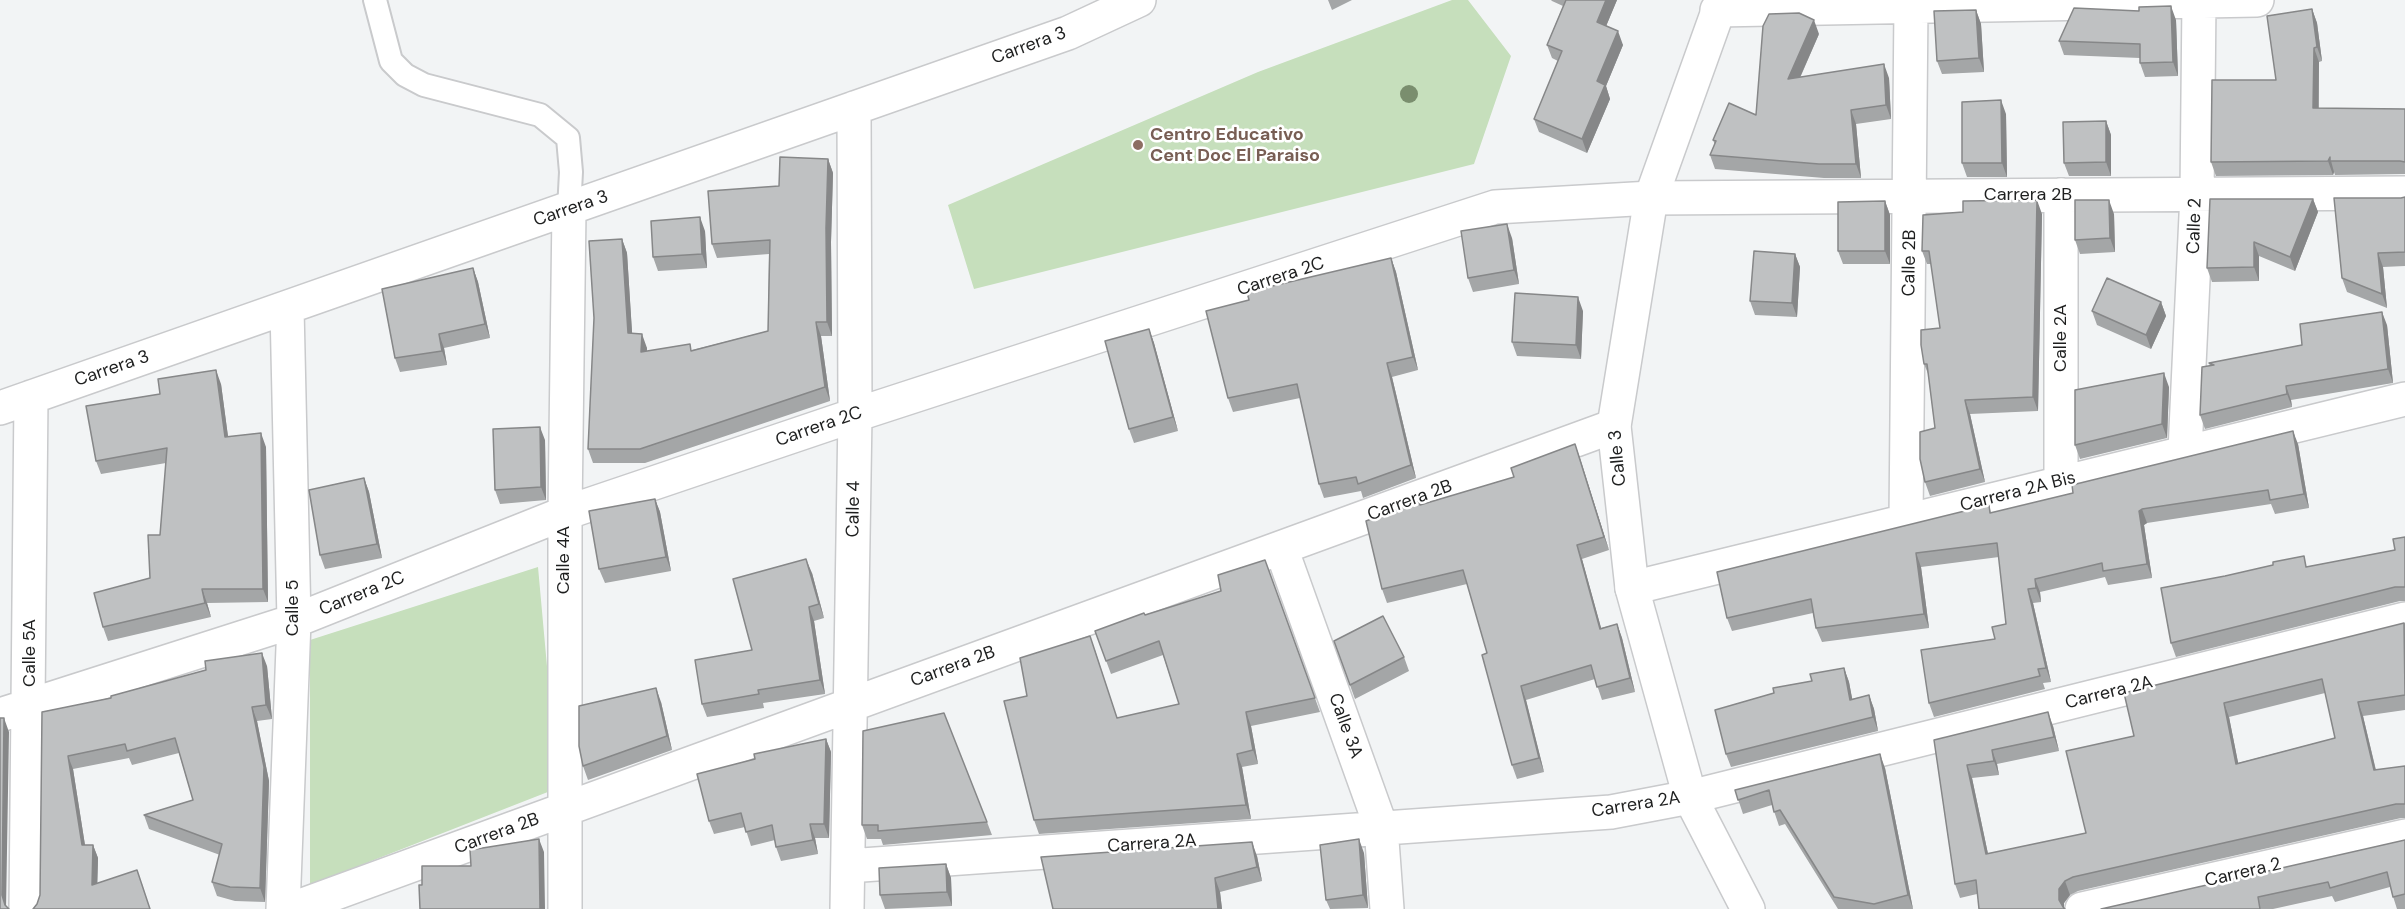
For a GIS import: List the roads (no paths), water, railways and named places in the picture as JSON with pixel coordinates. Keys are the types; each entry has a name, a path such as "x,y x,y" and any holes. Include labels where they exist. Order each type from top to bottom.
{"street":[{"name":"Carrera 3","path":"0,408 1068,33 1138,0"},
{"path":"1719,5 1911,6 2257,0"},
{"name":"Calle 2","path":"2185,451 2197,194 2199,1"},
{"name":"Calle 3","path":"1719,5 1652,198 1614,426 1632,588 1690,797 1748,909"},
{"name":"Calle 2B","path":"1906,520 1911,196 1911,6"},
{"name":"Calle 4","path":"847,909 855,415 854,108"},
{"name":"Carrera 2B","path":"1652,198 2405,192"},
{"name":"Calle 2A","path":"2061,195 2061,482"},
{"name":"Carrera 2C","path":"15,709 294,621 565,513 855,415 1495,207 1652,198"},
{"name":"Calle 4A","path":"565,909 563,810 569,210"},
{"name":"Calle 5","path":"283,909 294,621 287,308"},
{"name":"Calle 5A","path":"26,909 15,709 31,397"},
{"name":"Carrera 2A Bis","path":"1632,588 2405,399"},
{"name":"Carrera 2B","path":"292,909 1614,426"},
{"name":"Calle 3A","path":"1281,548 1381,827 1387,909"},
{"name":"Carrera 2A","path":"848,866 1611,812 1690,797 2405,619"},
{"name":"Carrera 2","path":"2082,909 2405,836"}],"lane":[{"path":"375,0 391,61 405,75 424,85 540,115 568,138 571,172 569,210"}],"place":[{"name":"Centro Educativo Cent Doc El Paraiso","path":"1138,145"}]}
